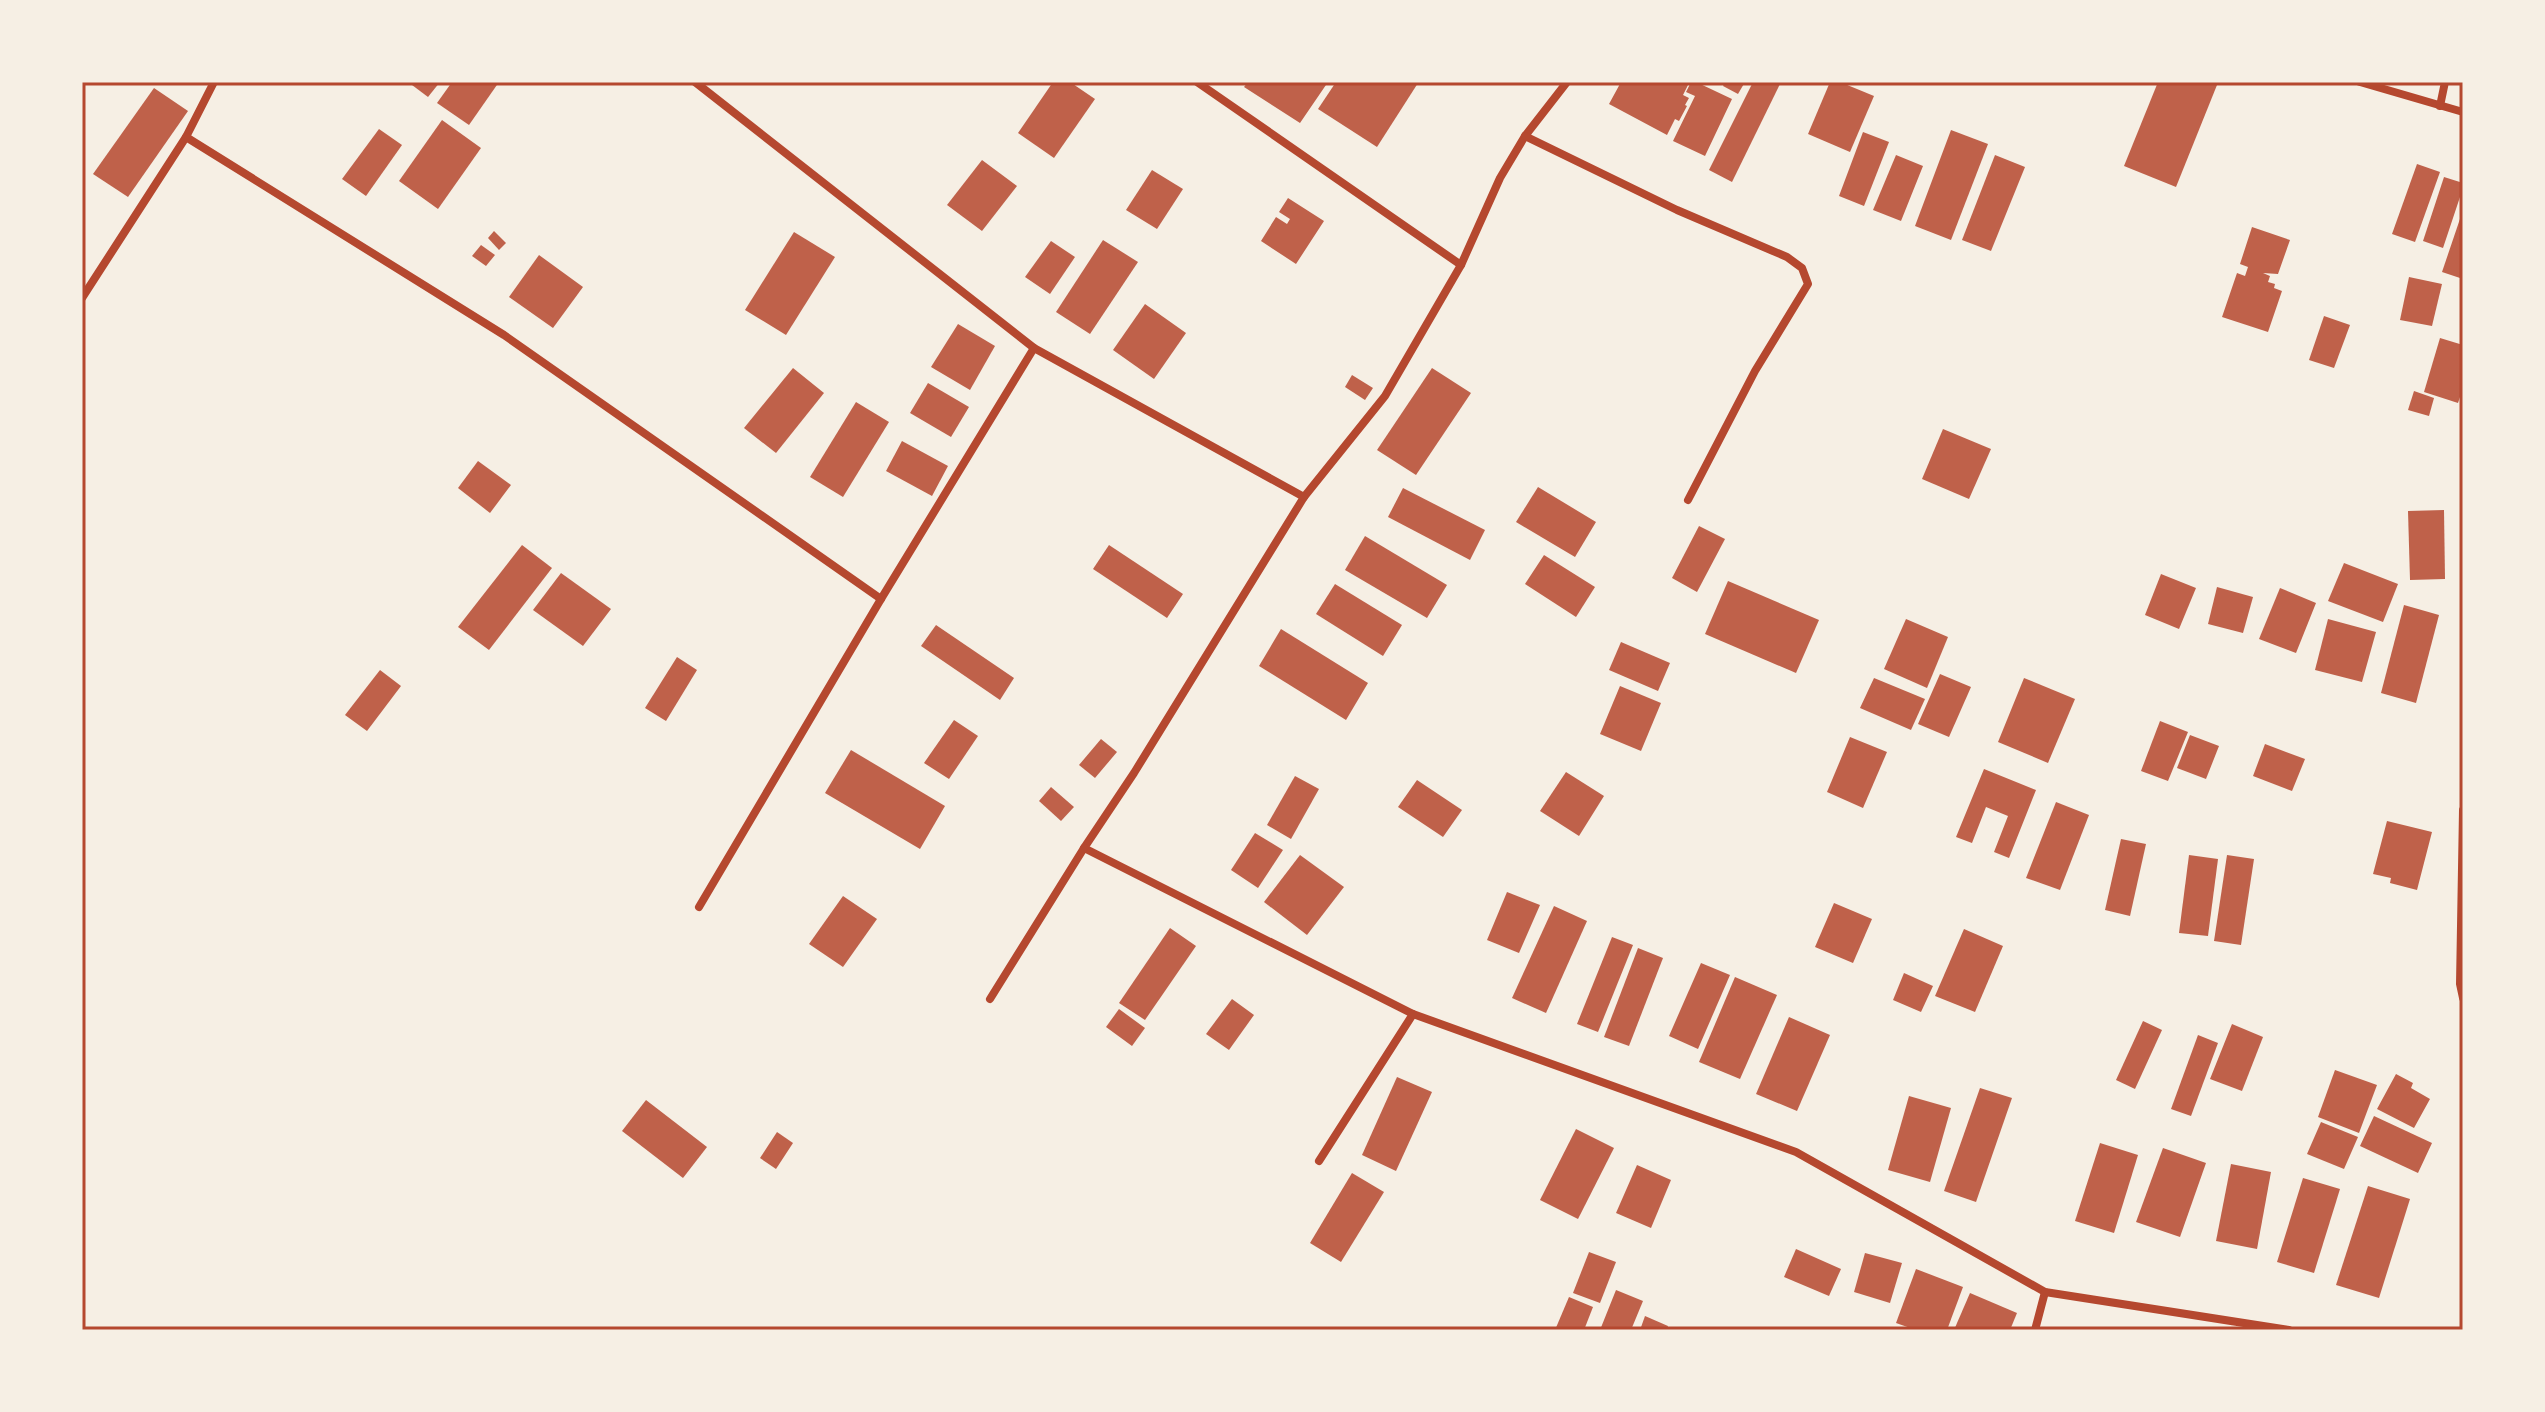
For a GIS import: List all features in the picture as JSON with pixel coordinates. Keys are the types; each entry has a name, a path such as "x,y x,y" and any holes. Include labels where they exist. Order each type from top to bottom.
{"street":[{"path":"82,298 186,137 214,82"},
{"path":"695,82 1034,348 1304,497"},
{"path":"1197,82 1461,265"},
{"path":"990,999 1304,497 1385,396 1461,265 1500,178 1525,136 1567,82"},
{"path":"2360,82 2463,112"},
{"path":"2440,106 2445,82"},
{"path":"1525,136 1677,210 1787,257 1802,268 1808,284 1755,371 1688,500"},
{"path":"186,137 504,335 881,599"},
{"path":"699,907 1034,348"},
{"path":"2463,810 2460,984 2463,998"},
{"path":"1084,848 1413,1014 1796,1152 2045,1292 2289,1330"},
{"path":"1319,1161 1413,1014"},
{"path":"2035,1330 2045,1292"}],"building":[{"path":"408,82 440,82 428,97"},
{"path":"452,82 499,82 469,125 437,103"},
{"path":"1053,82 1070,82 1095,99 1054,158 1018,133"},
{"path":"1248,82 1328,82 1300,123 1244,87"},
{"path":"1336,82 1418,83 1377,147 1318,109"},
{"path":"1621,82 1682,82 1688,85 1683,95 1689,98 1687,106 1679,121 1675,119 1667,135 1609,104"},
{"path":"1691,82 1732,99 1705,156 1673,141 1695,96 1686,92"},
{"path":"1725,82 1745,82 1738,94 1723,86"},
{"path":"1753,82 1781,82 1732,182 1709,170"},
{"path":"1830,82 1840,82 1874,96 1850,152 1808,134"},
{"path":"2158,82 2210,82 2217,85 2176,187 2124,166"},
{"path":"154,88 188,111 128,197 93,174"},
{"path":"442,120 481,148 438,209 399,181"},
{"path":"379,129 402,145 366,196 342,179"},
{"path":"1951,130 1988,144 1951,240 1915,226"},
{"path":"1863,132 1889,142 1864,206 1839,196"},
{"path":"1896,155 1923,166 1901,221 1873,210"},
{"path":"1995,155 2025,167 1991,251 1962,240"},
{"path":"982,160 1017,186 982,231 947,205"},
{"path":"2417,164 2440,172 2415,242 2392,234"},
{"path":"1152,170 1183,189 1157,229 1126,210"},
{"path":"2444,177 2463,183 2463,188 2443,248 2423,241"},
{"path":"1288,198 1324,221 1296,264 1261,241 1276,217 1287,224 1290,219 1279,212"},
{"path":"2463,210 2463,279 2442,272"},
{"path":"2252,227 2290,240 2278,274 2263,273 2270,276 2268,282 2275,284 2274,288 2282,291 2268,332 2222,317 2237,273 2245,276 2248,267 2240,264"},
{"path":"494,231 506,243 499,250 488,238"},
{"path":"794,232 835,257 786,335 745,310"},
{"path":"1103,240 1138,262 1090,334 1056,312"},
{"path":"1051,241 1075,257 1050,294 1025,277"},
{"path":"481,245 495,255 486,266 472,256"},
{"path":"539,255 583,287 553,328 509,297"},
{"path":"2409,277 2442,284 2432,326 2400,320"},
{"path":"1145,304 1186,333 1154,379 1113,350"},
{"path":"2324,316 2350,325 2334,368 2309,360"},
{"path":"958,324 995,346 970,390 931,367"},
{"path":"2440,338 2463,345 2463,388 2458,403 2424,392"},
{"path":"793,368 824,393 776,453 744,428"},
{"path":"1432,368 1471,393 1416,475 1377,450"},
{"path":"1352,375 1373,388 1365,400 1345,387"},
{"path":"928,383 969,407 951,437 910,413"},
{"path":"2414,391 2434,398 2429,416 2408,410"},
{"path":"856,402 889,422 843,497 810,477"},
{"path":"1943,429 1991,449 1969,499 1922,479"},
{"path":"902,441 948,466 932,496 886,471"},
{"path":"478,461 511,485 490,513 458,488"},
{"path":"1538,487 1596,522 1575,557 1516,522"},
{"path":"1403,488 1485,530 1470,560 1388,517"},
{"path":"2444,510 2445,579 2410,580 2408,511"},
{"path":"1699,526 1725,539 1697,592 1672,578"},
{"path":"1365,536 1447,585 1427,618 1345,570"},
{"path":"522,545 552,568 489,650 458,627"},
{"path":"1109,545 1183,594 1167,618 1093,569"},
{"path":"1544,555 1595,587 1576,617 1525,584"},
{"path":"2344,563 2398,584 2383,622 2328,601"},
{"path":"561,573 611,609 583,646 533,610"},
{"path":"2161,574 2196,588 2179,629 2145,615"},
{"path":"1728,581 1819,620 1796,673 1705,634"},
{"path":"1335,584 1402,625 1383,656 1316,614"},
{"path":"2217,587 2253,597 2243,633 2208,624"},
{"path":"2280,588 2316,603 2296,653 2259,639"},
{"path":"2404,605 2439,615 2416,703 2381,693"},
{"path":"1906,619 1948,637 1927,688 1884,669"},
{"path":"2328,619 2376,632 2362,682 2315,670"},
{"path":"936,625 1014,678 1000,700 921,646"},
{"path":"1281,629 1368,683 1346,720 1259,666"},
{"path":"1621,642 1670,663 1658,691 1609,670"},
{"path":"677,657 697,670 666,721 645,708"},
{"path":"380,670 401,686 367,731 345,715"},
{"path":"1940,674 1971,687 1949,737 1918,724"},
{"path":"1874,678 1925,699 1911,730 1860,708"},
{"path":"2024,678 2075,699 2048,763 1998,742"},
{"path":"1620,686 1661,703 1641,751 1600,734"},
{"path":"954,720 978,736 949,779 924,763"},
{"path":"2160,721 2188,732 2168,781 2141,771"},
{"path":"2190,735 2219,746 2206,779 2177,768"},
{"path":"1850,737 1887,752 1863,808 1827,792"},
{"path":"1101,739 1117,752 1095,778 1079,765"},
{"path":"2265,744 2305,759 2292,791 2253,776"},
{"path":"851,750 945,806 920,849 825,793"},
{"path":"1984,769 2036,790 2009,858 1994,852 2008,816 1986,807 1972,843 1956,837"},
{"path":"1566,772 1604,796 1579,836 1540,811"},
{"path":"1295,776 1319,789 1291,839 1267,825"},
{"path":"1417,780 1462,810 1443,837 1398,807"},
{"path":"1051,787 1074,807 1061,821 1039,801"},
{"path":"2056,802 2089,815 2060,890 2026,878"},
{"path":"2387,821 2432,832 2417,890 2390,883 2391,878 2373,874"},
{"path":"1255,833 1283,850 1258,888 1231,870"},
{"path":"2121,839 2146,844 2130,916 2105,910"},
{"path":"1300,855 1344,887 1307,935 1264,902"},
{"path":"2189,855 2218,859 2208,936 2179,933"},
{"path":"2227,855 2254,859 2241,945 2214,941"},
{"path":"1507,892 1540,905 1519,953 1487,940"},
{"path":"843,896 877,919 843,967 809,944"},
{"path":"1834,903 1872,919 1853,963 1815,947"},
{"path":"1554,906 1587,921 1546,1013 1512,998"},
{"path":"1170,928 1196,946 1145,1020 1119,1003"},
{"path":"1964,929 2003,946 1975,1012 1935,996"},
{"path":"1612,937 1633,945 1598,1032 1577,1024"},
{"path":"1638,948 1663,958 1629,1046 1604,1037"},
{"path":"1701,963 1730,975 1698,1049 1669,1036"},
{"path":"1904,973 1933,986 1921,1012 1893,1000"},
{"path":"1735,977 1777,995 1740,1079 1699,1062"},
{"path":"1232,999 1254,1015 1229,1050 1206,1034"},
{"path":"1119,1009 1145,1028 1132,1046 1106,1027"},
{"path":"1789,1017 1830,1035 1797,1111 1756,1094"},
{"path":"2143,1021 2162,1030 2135,1089 2116,1080"},
{"path":"2232,1024 2263,1037 2242,1091 2210,1079"},
{"path":"2198,1035 2218,1043 2191,1116 2171,1109"},
{"path":"2335,1070 2377,1085 2359,1133 2318,1117"},
{"path":"2396,1074 2413,1083 2411,1088 2430,1099 2414,1128 2377,1109"},
{"path":"1397,1077 1432,1092 1396,1171 1362,1155"},
{"path":"1980,1088 2012,1098 1976,1202 1944,1191"},
{"path":"1909,1096 1951,1108 1930,1182 1888,1170"},
{"path":"646,1100 707,1147 683,1178 622,1131"},
{"path":"2374,1116 2432,1143 2418,1173 2360,1146"},
{"path":"2321,1122 2358,1137 2344,1169 2307,1154"},
{"path":"1576,1129 1614,1148 1578,1219 1540,1200"},
{"path":"777,1132 793,1143 776,1169 760,1158"},
{"path":"2100,1143 2138,1155 2114,1233 2075,1221"},
{"path":"2163,1148 2206,1163 2180,1237 2136,1222"},
{"path":"2231,1164 2271,1172 2257,1249 2216,1241"},
{"path":"1637,1165 1671,1180 1651,1228 1616,1213"},
{"path":"1352,1173 1384,1192 1341,1262 1310,1243"},
{"path":"2303,1178 2340,1189 2314,1273 2277,1262"},
{"path":"2368,1186 2410,1199 2379,1298 2336,1285"},
{"path":"1796,1249 1841,1269 1829,1296 1784,1277"},
{"path":"1589,1252 1616,1262 1600,1303 1573,1293"},
{"path":"1865,1253 1902,1263 1890,1303 1854,1292"},
{"path":"1916,1269 1963,1287 1947,1330 1916,1330 1896,1323"},
{"path":"1616,1290 1643,1301 1631,1330 1600,1330"},
{"path":"1970,1293 2017,1313 2010,1330 1954,1330"},
{"path":"1569,1297 1593,1307 1584,1330 1555,1330"},
{"path":"1645,1316 1668,1326 1667,1330 1640,1330"}]}
